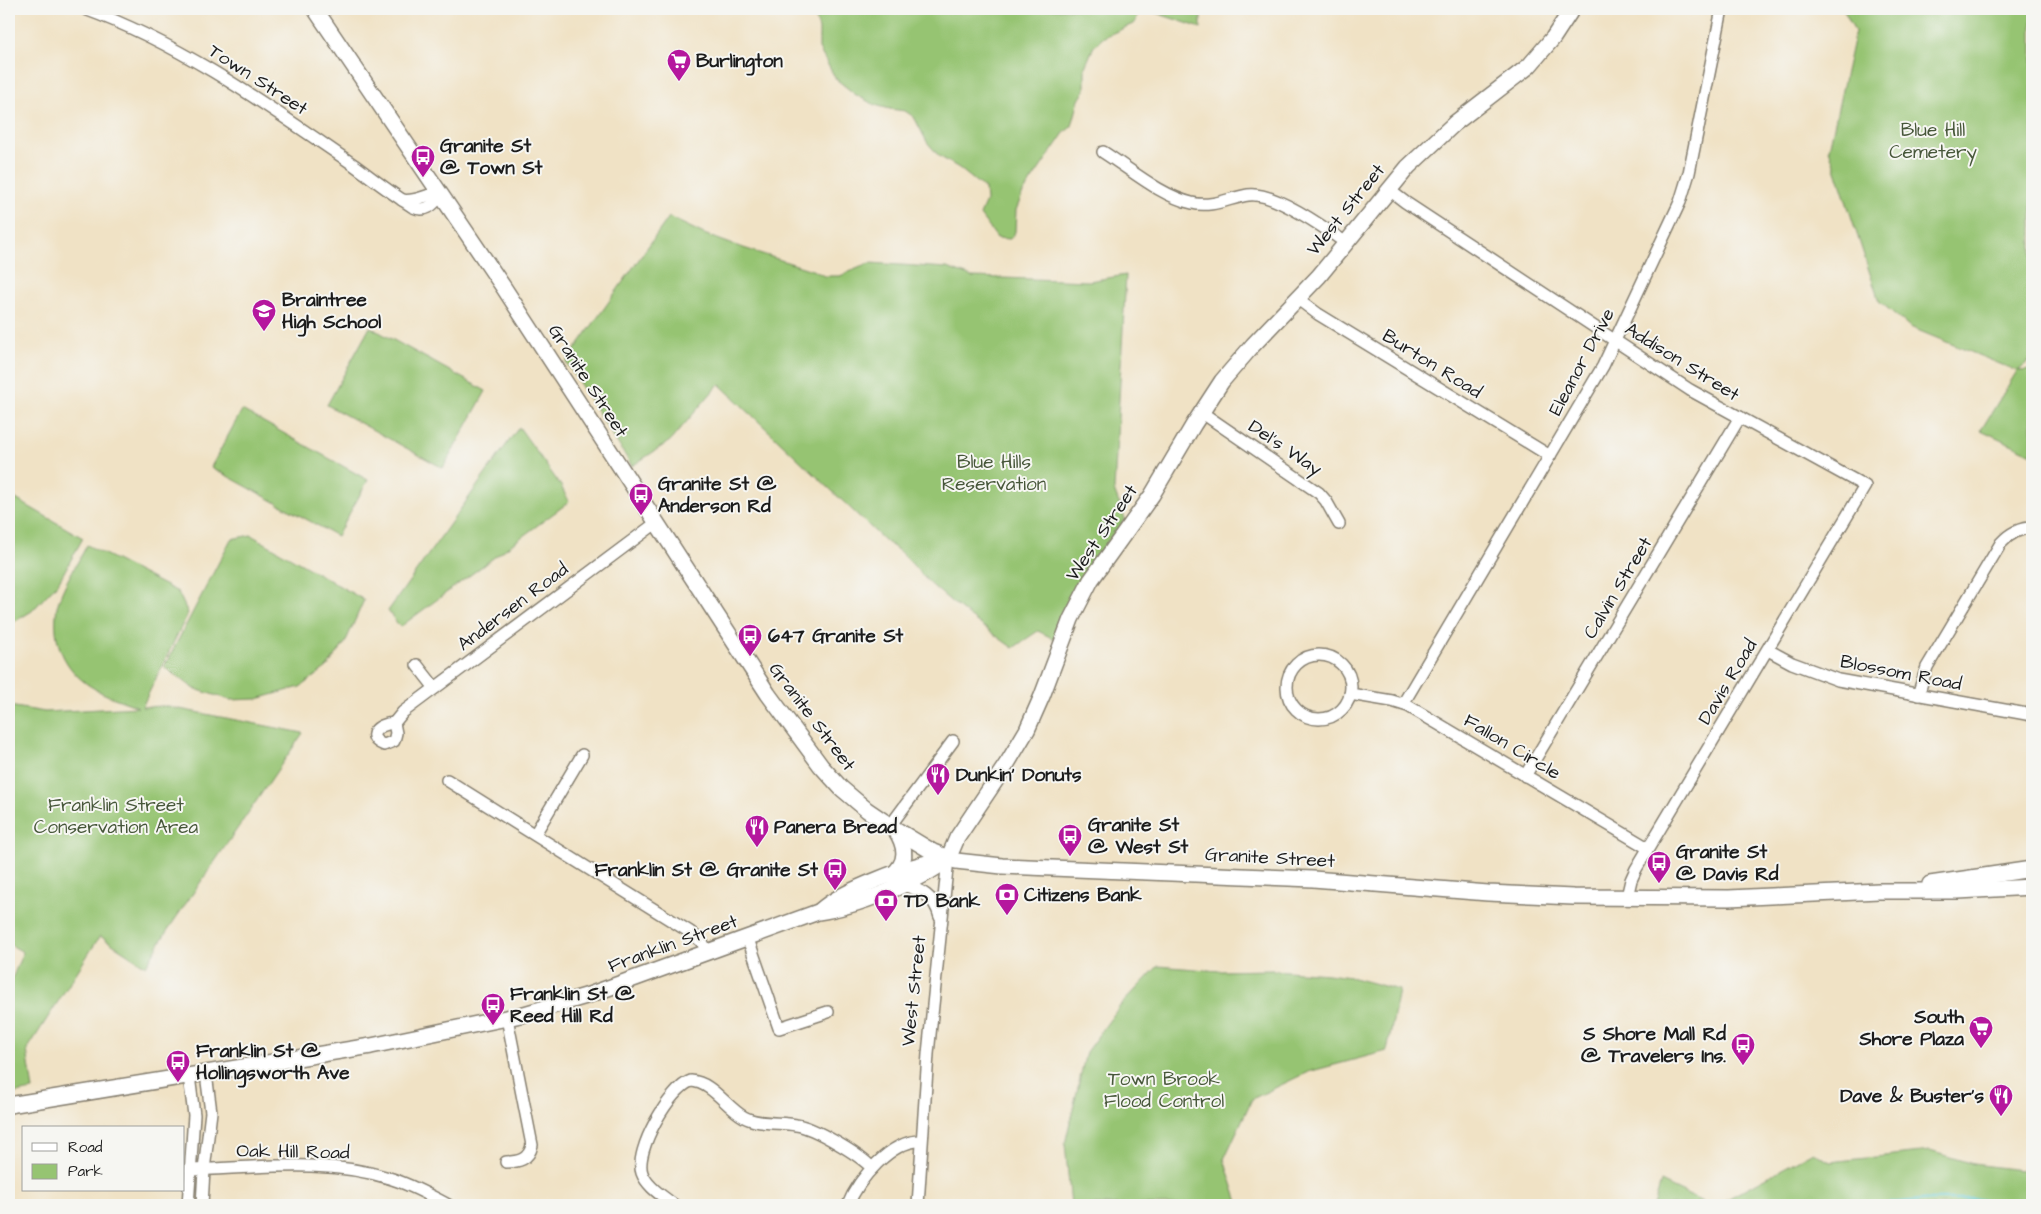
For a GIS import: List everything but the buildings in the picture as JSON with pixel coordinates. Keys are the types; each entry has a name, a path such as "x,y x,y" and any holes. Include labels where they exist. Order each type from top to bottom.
{"main road":[{"name":"Granite Street","path":"315,9 509,295 768,694 813,756 848,794 892,828 948,859 1002,866 1313,879 1488,893 1627,897 1746,898 1879,891 1958,891 2032,887"},
{"name":"West Street","path":"948,859 956,838 1008,762 1027,730 1071,619 1091,580 1152,495 1201,412 1237,362 1298,299 1408,167 1442,134 1529,66 1553,38 1572,9"},
{"path":"892,828 901,840 904,854 897,881"},
{"name":"Franklin Street","path":"9,1104 206,1074 394,1042 507,1018 576,1000 818,912 838,897 897,881 921,865 948,859"},
{"name":"Granite Street","path":"1879,891 2032,869"}],"street":[{"name":"Town Street","path":"85,9 163,42 216,72 416,209 424,209 435,202 441,194"},
{"name":"Eleanor Drive","path":"1403,704 1598,375 1616,341 1685,189 1722,9"},
{"path":"1103,152 1179,199 1197,204 1209,204 1248,195 1265,196 1283,204 1346,243"},
{"name":"Addison Street","path":"1388,189 1404,202 1690,390 1865,486"},
{"name":"Burton Road","path":"1298,299 1318,314 1550,456"},
{"name":"Del's Way","path":"1201,412 1319,493 1326,500 1339,524"},
{"name":"Calvin Street","path":"1525,776 1740,417"},
{"name":"Davis Road","path":"1627,897 1633,875 1648,848 1865,486"},
{"name":"Andersen Road","path":"394,722 403,712 656,524"},
{"path":"1918,694 1927,667 2001,543 2013,532 2023,528 2032,528"},
{"name":"Blossom Road","path":"1768,650 1792,662 1838,680 2032,715"},
{"path":"1318,654 1328,656 1339,662 1348,672 1351,680 1350,694 1345,706 1335,715 1322,718 1309,717 1298,710 1292,703 1288,691 1288,678 1295,666 1306,658 1318,654"},
{"path":"418,665 435,688"},
{"name":"Fallon Circle","path":"1350,694 1403,704 1648,848"},
{"path":"892,828 953,741"},
{"path":"535,834 582,755"},
{"path":"447,780 690,932 702,942 708,953"},
{"name":"West Street","path":"918,1205 921,1141 948,859"},
{"path":"897,881 926,894 936,907 941,919"},
{"path":"748,939 779,1028 828,1012"},
{"path":"506,1162 524,1159 530,1152 532,1145 507,1018"},
{"path":"202,1205 211,1112 206,1074"},
{"path":"188,1205 194,1115 189,1076"},
{"path":"674,1205 647,1181 641,1172 641,1156 666,1106 678,1088 691,1081 704,1084 744,1117 753,1120 807,1127 859,1156 872,1168"},
{"path":"848,1205 857,1187 872,1168 903,1145 921,1141"},
{"name":"Oak Hill Road","path":"190,1170 306,1166 346,1168 396,1180 448,1205"}],"green space":[{"path":"809,9 1137,9 1138,14 1135,23 1104,37 1094,46 1085,67 1085,90 1079,100 1072,126 1064,133 1023,193 1016,210 1015,232 1010,239 997,238 980,215 986,201 985,189 959,168 939,156 927,142 914,117 905,111 875,105 856,95 836,79 819,49 819,29 814,13"},
{"path":"1144,9 1201,9 1201,28"},
{"name":"Blue Hill Cemetery","path":"1843,9 2032,9 2032,359 2018,371 2032,370 2032,454 1981,430 2017,371 1910,327 1879,301 1829,149 1855,31"},
{"name":"Blue Hills Reservation","path":"669,217 704,234 815,271 824,276 840,276 870,263 947,268 972,277 1089,281 1126,275 1114,490 1125,519 1076,591 1054,639 1038,631 1013,648 973,619 934,587 905,557 886,542 719,384 670,441 632,466 566,362"},
{"path":"370,327 486,391 443,468 327,405"},
{"path":"242,410 368,480 337,536 211,467"},
{"path":"519,427 561,486 569,502 400,627 388,611"},
{"path":"9,495 83,538 58,583 32,611 9,625"},
{"path":"251,535 364,600 345,643 327,667 300,687 257,699 230,700 195,689 164,667 231,539"},
{"name":"Franklin Street Conservation Area","path":"87,545 178,592 188,613 142,707 164,706 303,733 165,934 146,966 100,936 27,1050 33,1090 9,1094 9,986 23,952 9,944 9,706 45,712 138,707 105,694 85,683 70,667 60,649 56,627 57,606 68,579"},
{"name":"Town Brook Flood Control","path":"1158,966 1220,971 1273,970 1328,974 1350,977 1399,990 1387,1051 1308,1072 1252,1099 1224,1159 1238,1202 1235,1205 1071,1205 1065,1144 1086,1052 1120,1006"},
{"path":"1930,1151 1973,1164 2021,1170 2032,1163 2032,1205 1716,1205 1813,1152 1830,1162"},
{"path":"1661,1182 1709,1205 1654,1205"}],"waterway":[{"path":"1886,1205 1932,1199 1976,1199 2007,1205 2032,1201"}],"place":[{"name":"Burlington","path":"679,82"},
{"name":"Granite St @ Town St","path":"423,178"},
{"name":"Braintree High School","path":"264,332"},
{"name":"Granite St @ Anderson Rd","path":"641,516"},
{"name":"647 Granite St","path":"750,657"},
{"name":"Dunkin' Donuts","path":"938,796"},
{"name":"Panera Bread","path":"757,848"},
{"name":"Granite St @ West St","path":"1070,857"},
{"name":"Granite St @ Davis Rd","path":"1659,884"},
{"name":"Franklin St @ Granite St","path":"835,891"},
{"name":"Citizens Bank","path":"1007,916"},
{"name":"TD Bank","path":"886,922"},
{"name":"Franklin St @ Reed Hill Rd","path":"493,1026"},
{"name":"South Shore Plaza","path":"1981,1049"},
{"name":"S Shore Mall Rd @ Travelers Ins.","path":"1743,1066"},
{"name":"Franklin St @ Hollingsworth Ave","path":"178,1083"},
{"name":"Dave & Buster's","path":"2001,1117"}]}
